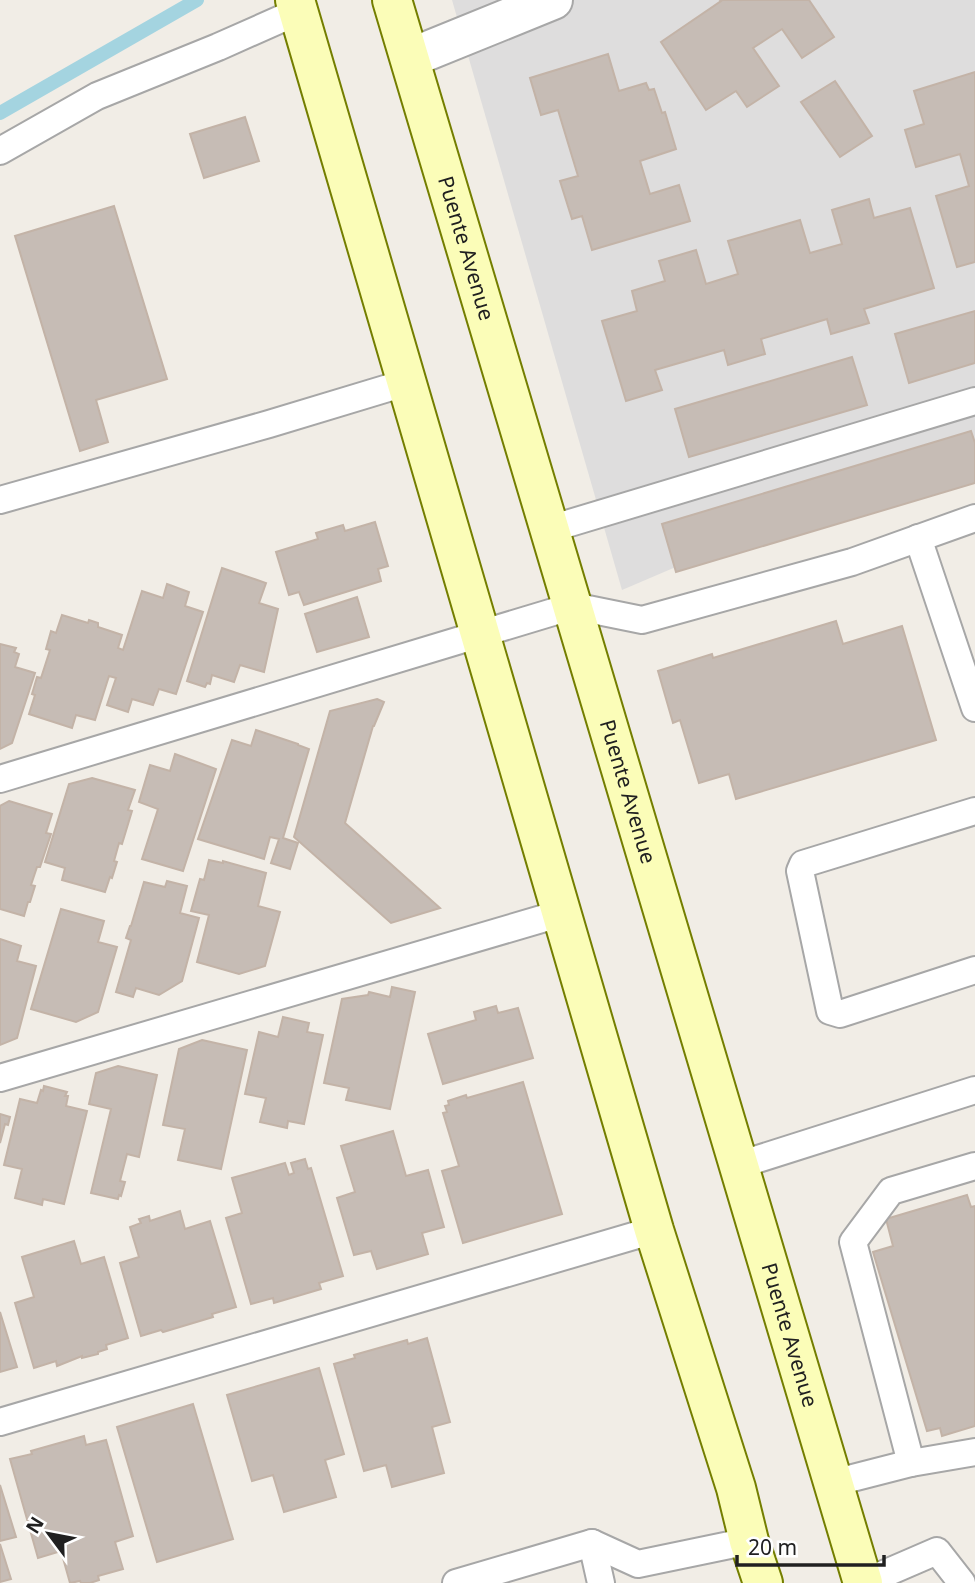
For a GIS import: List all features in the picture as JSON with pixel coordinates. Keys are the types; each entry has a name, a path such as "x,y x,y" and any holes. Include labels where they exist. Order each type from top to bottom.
{"main road":[{"name":"Puente Avenue","path":"392,0 863,1583"},
{"path":"297,5 654,1230 736,1488 763,1583"}],"street":[{"path":"410,58 553,0"}],"lane":[{"path":"0,151 97,96 218,47 297,5"},
{"path":"0,500 408,382"},
{"path":"550,529 975,401"},
{"path":"0,779 573,606 642,620 852,562 975,518"},
{"path":"918,538 975,708"},
{"path":"975,811 803,864 800,871 830,1011 840,1014 975,970"},
{"path":"0,1078 562,913"},
{"path":"739,1165 975,1092"},
{"path":"911,1464 853,1242 891,1191 975,1166"},
{"path":"0,1422 654,1230"},
{"path":"833,1483 975,1452"},
{"path":"456,1583 592,1543 638,1564 749,1541"},
{"path":"592,1543 601,1583"},
{"path":"863,1583 937,1551 962,1583"}],"shaded area":[{"path":"452,0 975,0 975,439 622,590"}],"building":[{"path":"720,0 809,0 834,37 802,58 782,29 753,48 779,86 747,107 736,91 706,110 661,42"},
{"path":"608,54 619,91 646,83 649,90 654,89 662,113 665,112 676,149 640,161 650,194 679,185 690,221 592,250 582,216 572,219 560,181 578,176 558,110 541,115 530,78"},
{"path":"975,72 975,262 957,267 936,196 969,186 960,154 916,167 905,130 924,124 914,91"},
{"path":"835,81 872,136 840,157 801,102"},
{"path":"245,117 259,161 204,178 190,134"},
{"path":"869,199 874,218 910,208 934,288 864,309 869,323 831,334 827,319 761,339 765,354 728,365 724,350 655,370 662,390 626,401 602,321 637,311 632,291 665,281 659,261 696,250 706,284 738,274 728,241 800,220 810,253 842,244 832,210"},
{"path":"114,206 167,379 96,400 108,442 80,451 15,236"},
{"path":"975,311 975,363 909,383 895,334"},
{"path":"852,357 867,405 689,457 675,409"},
{"path":"971,431 975,443 975,483 676,572 662,524"},
{"path":"375,522 388,566 378,569 381,581 304,605 299,592 289,595 276,552 318,539 316,533 343,525 345,531"},
{"path":"222,568 266,583 259,603 278,609 264,672 240,665 234,682 212,675 210,684 207,683 205,687 187,681"},
{"path":"167,584 189,592 185,606 203,612 176,694 159,689 153,705 132,699 128,712 107,705 116,678 109,676 95,720 76,715 72,728 29,714 37,677 41,678 50,650 46,649 51,631 56,633 62,615 88,623 89,620 98,623 98,627 122,635 118,648 123,650 142,591 163,598"},
{"path":"357,597 369,637 317,652 305,614"},
{"path":"836,621 843,644 902,626 936,740 736,799 729,774 699,783 680,720 673,723 658,671 712,654 713,658"},
{"path":"0,644 16,648 14,652 19,654 15,667 35,673 12,743 0,749"},
{"path":"377,699 384,702 373,726 345,823 440,908 391,923 294,837 330,711"},
{"path":"256,730 309,749 283,838 298,843 290,869 271,863 279,839 270,837 264,859 198,839 232,740 251,746"},
{"path":"175,754 216,769 183,871 142,859 158,809 139,802 150,765 170,771"},
{"path":"92,778 135,790 128,810 132,811 114,861 117,862 105,892 62,880 65,868 45,862 69,784"},
{"path":"9,801 52,814 46,833 51,834 31,885 35,886 24,916 0,909 0,806"},
{"path":"209,860 223,861 266,873 258,906 280,912 265,966 239,974 197,962 209,915 191,911 200,879 204,880"},
{"path":"167,881 187,886 180,913 199,918 182,981 159,995 136,988 133,997 116,992 131,940 126,938 144,882 165,887"},
{"path":"61,909 104,921 98,942 117,947 98,1012 76,1022 31,1009"},
{"path":"0,939 21,946 17,961 36,966 17,1038 0,1045"},
{"path":"392,987 415,992 390,1109 346,1100 349,1088 324,1083 342,999 368,995 369,992 390,997"},
{"path":"496,1006 498,1013 518,1008 533,1058 443,1084 428,1034 476,1020 474,1012"},
{"path":"283,1017 309,1023 307,1032 323,1035 304,1124 288,1121 287,1128 260,1122 266,1098 245,1094 259,1032 278,1037"},
{"path":"202,1040 247,1050 221,1169 178,1160 185,1129 163,1125 179,1049"},
{"path":"118,1066 157,1075 139,1157 127,1154 120,1181 125,1182 118,1199 91,1193 111,1109 89,1104 96,1073"},
{"path":"523,1082 562,1214 463,1243 442,1171 459,1166 443,1113 447,1112 445,1106 449,1105 448,1101 466,1095 467,1098"},
{"path":"44,1086 67,1092 66,1106 87,1111 64,1204 43,1199 42,1205 15,1198 22,1169 4,1165 20,1099 37,1103"},
{"path":"0,1114 10,1117 8,1125 5,1124 0,1143"},
{"path":"393,1131 406,1176 428,1170 444,1227 422,1233 428,1254 377,1269 371,1251 354,1255 337,1198 355,1192 341,1146"},
{"path":"305,1159 308,1169 311,1168 343,1276 319,1283 321,1289 274,1303 273,1298 251,1304 226,1218 242,1213 232,1178 285,1163 289,1175 294,1173 291,1163"},
{"path":"967,1195 971,1207 975,1206 975,1426 942,1436 940,1428 927,1431 873,1252 893,1246 886,1219"},
{"path":"180,1211 185,1229 210,1221 236,1307 212,1314 213,1317 141,1336 120,1263 139,1257 130,1227 141,1223 139,1219 149,1216 150,1221"},
{"path":"74,1241 81,1264 104,1257 128,1338 106,1345 107,1349 98,1354 82,1356 57,1366 56,1361 34,1368 15,1303 34,1297 22,1257"},
{"path":"0,1312 17,1367 0,1372"},
{"path":"427,1338 450,1422 432,1427 444,1473 392,1487 386,1465 364,1471 334,1364 355,1358 354,1355 407,1340 408,1344"},
{"path":"319,1368 344,1454 325,1460 336,1497 284,1512 273,1475 252,1481 227,1395"},
{"path":"193,1404 233,1539 157,1562 117,1427"},
{"path":"84,1436 86,1445 106,1440 133,1536 115,1542 123,1569 98,1576 99,1580 90,1583 70,1583 61,1551 38,1558 10,1459"},
{"path":"0,1485 16,1537 0,1541"},
{"path":"0,1544 11,1579 0,1582"}],"waterway":[{"path":"0,113 197,0"}]}
